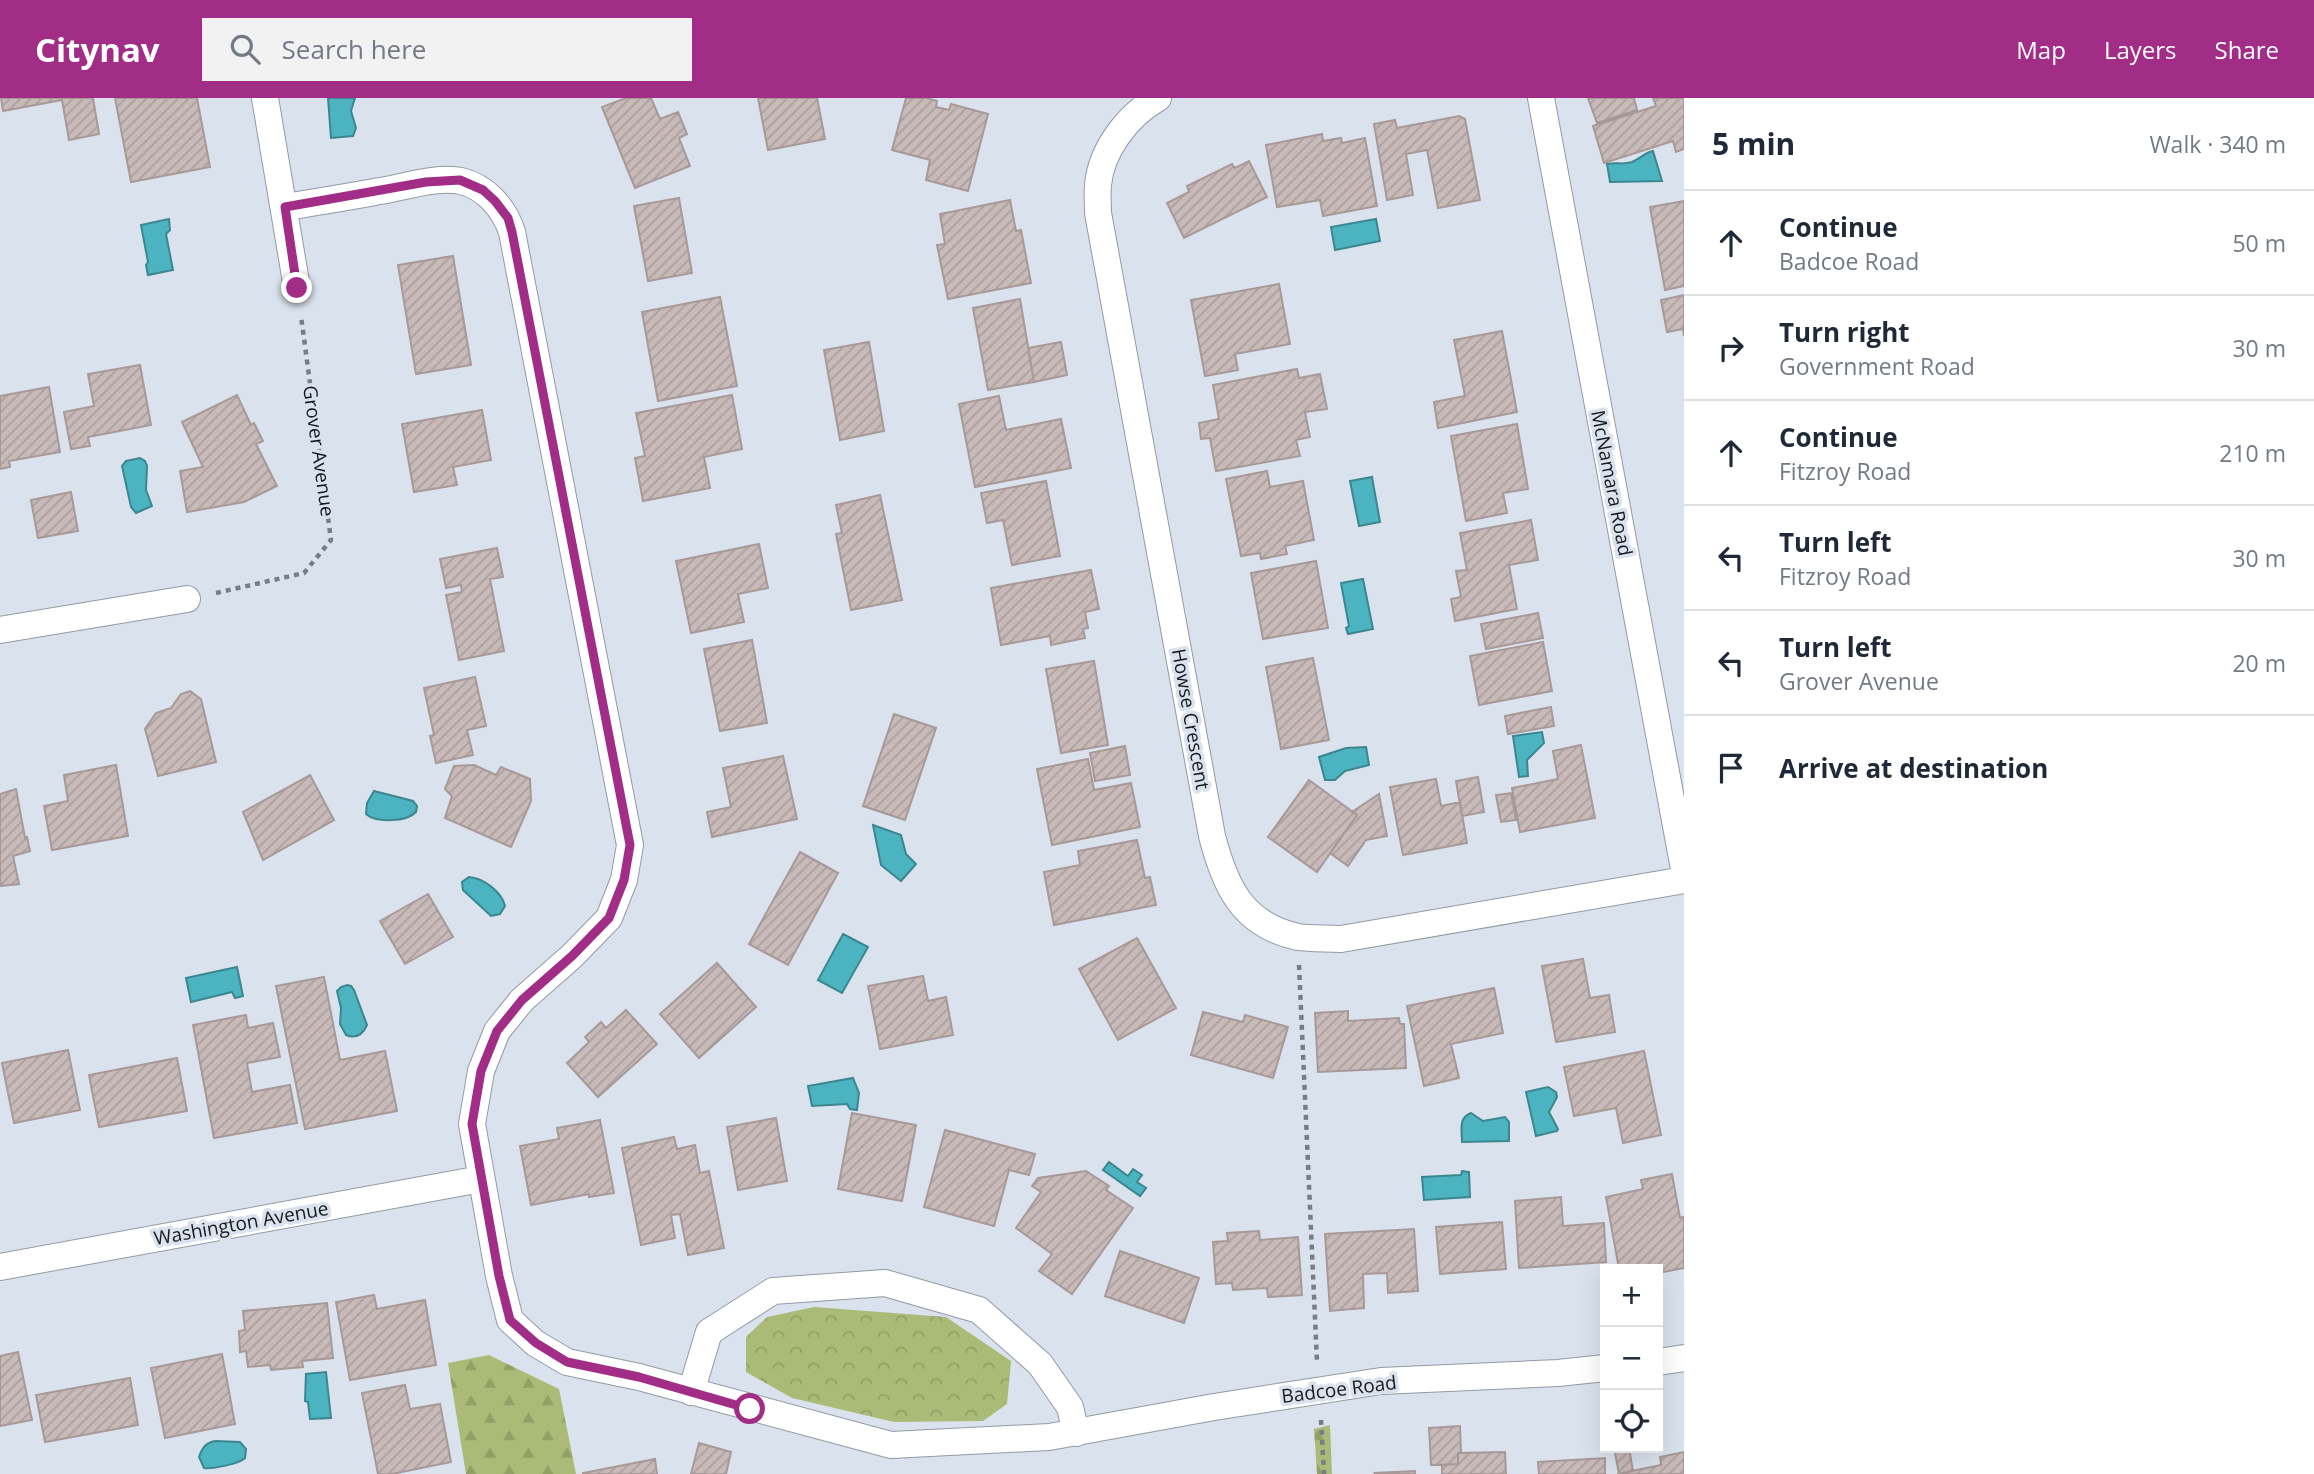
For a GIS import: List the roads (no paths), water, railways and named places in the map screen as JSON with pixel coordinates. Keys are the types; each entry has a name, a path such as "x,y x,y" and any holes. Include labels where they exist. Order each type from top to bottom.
{"street":[{"path":"265,98 297,288"},
{"name":"Howse Crescent","path":"1158,98 1125,125 1111,145 1102,164 1098,185 1098,213 1212,836 1222,872 1235,897 1262,924 1298,937 1341,939 1684,880"},
{"name":"McNamara Road","path":"1541,98 1684,869"},
{"path":"285,207 426,182 460,180 483,190 495,201 508,218 512,232 630,845 624,880 609,918 572,956 522,1000 497,1031 481,1071 472,1124 481,1179"},
{"path":"0,630 187,599"},
{"name":"Washington Avenue","path":"0,1267 481,1179"},
{"name":"Badcoe Road","path":"481,1179 510,1320 536,1343 567,1362 639,1377 891,1445 1049,1437 1381,1381 1600,1369"},
{"path":"691,1392 709,1332 773,1291 885,1283 979,1310 1040,1364 1070,1407 1076,1433"},
{"path":"1663,1361 1684,1358"}],"water":[{"path":"328,98 355,98 351,111 356,128 353,136 331,138"},
{"path":"1653,151 1662,181 1610,182 1607,164 1632,162"},
{"path":"169,219 170,230 166,234 173,270 148,275 141,225"},
{"path":"1376,219 1380,241 1335,250 1331,227"},
{"path":"140,458 147,466 146,490 152,506 136,513 131,507 122,466 126,461"},
{"path":"1372,477 1380,522 1359,526 1350,481"},
{"path":"1363,579 1373,629 1348,634 1341,583"},
{"path":"1542,732 1544,743 1527,760 1528,776 1519,777 1513,736"},
{"path":"1366,747 1369,765 1345,771 1335,780 1325,780 1319,757 1346,748"},
{"path":"374,791 413,801 417,806 416,812 399,819 371,817 366,814 367,803"},
{"path":"873,825 901,835 906,854 916,864 901,881 881,865"},
{"path":"469,877 486,883 496,891 505,906 500,914 491,916 463,890 462,882"},
{"path":"843,934 868,947 842,993 818,980"},
{"path":"237,967 243,996 235,998 232,992 191,1002 186,978"},
{"path":"347,985 354,990 367,1025 356,1036 346,1035 340,1024 341,1008 337,991"},
{"path":"853,1078 859,1093 857,1110 850,1109 847,1104 812,1106 808,1086"},
{"path":"1548,1087 1556,1092 1557,1097 1549,1112 1558,1129 1536,1136 1526,1092"},
{"path":"1471,1113 1483,1121 1505,1117 1509,1122 1509,1141 1462,1142 1462,1121"},
{"path":"1109,1162 1128,1176 1133,1169 1142,1175 1137,1182 1146,1188 1140,1196 1103,1170"},
{"path":"1462,1171 1469,1172 1470,1197 1424,1200 1422,1177 1461,1175"},
{"path":"326,1372 331,1418 310,1419 308,1402 305,1401 306,1374"},
{"path":"216,1441 240,1442 246,1449 245,1458 226,1466 204,1468 200,1454 207,1444"}]}
